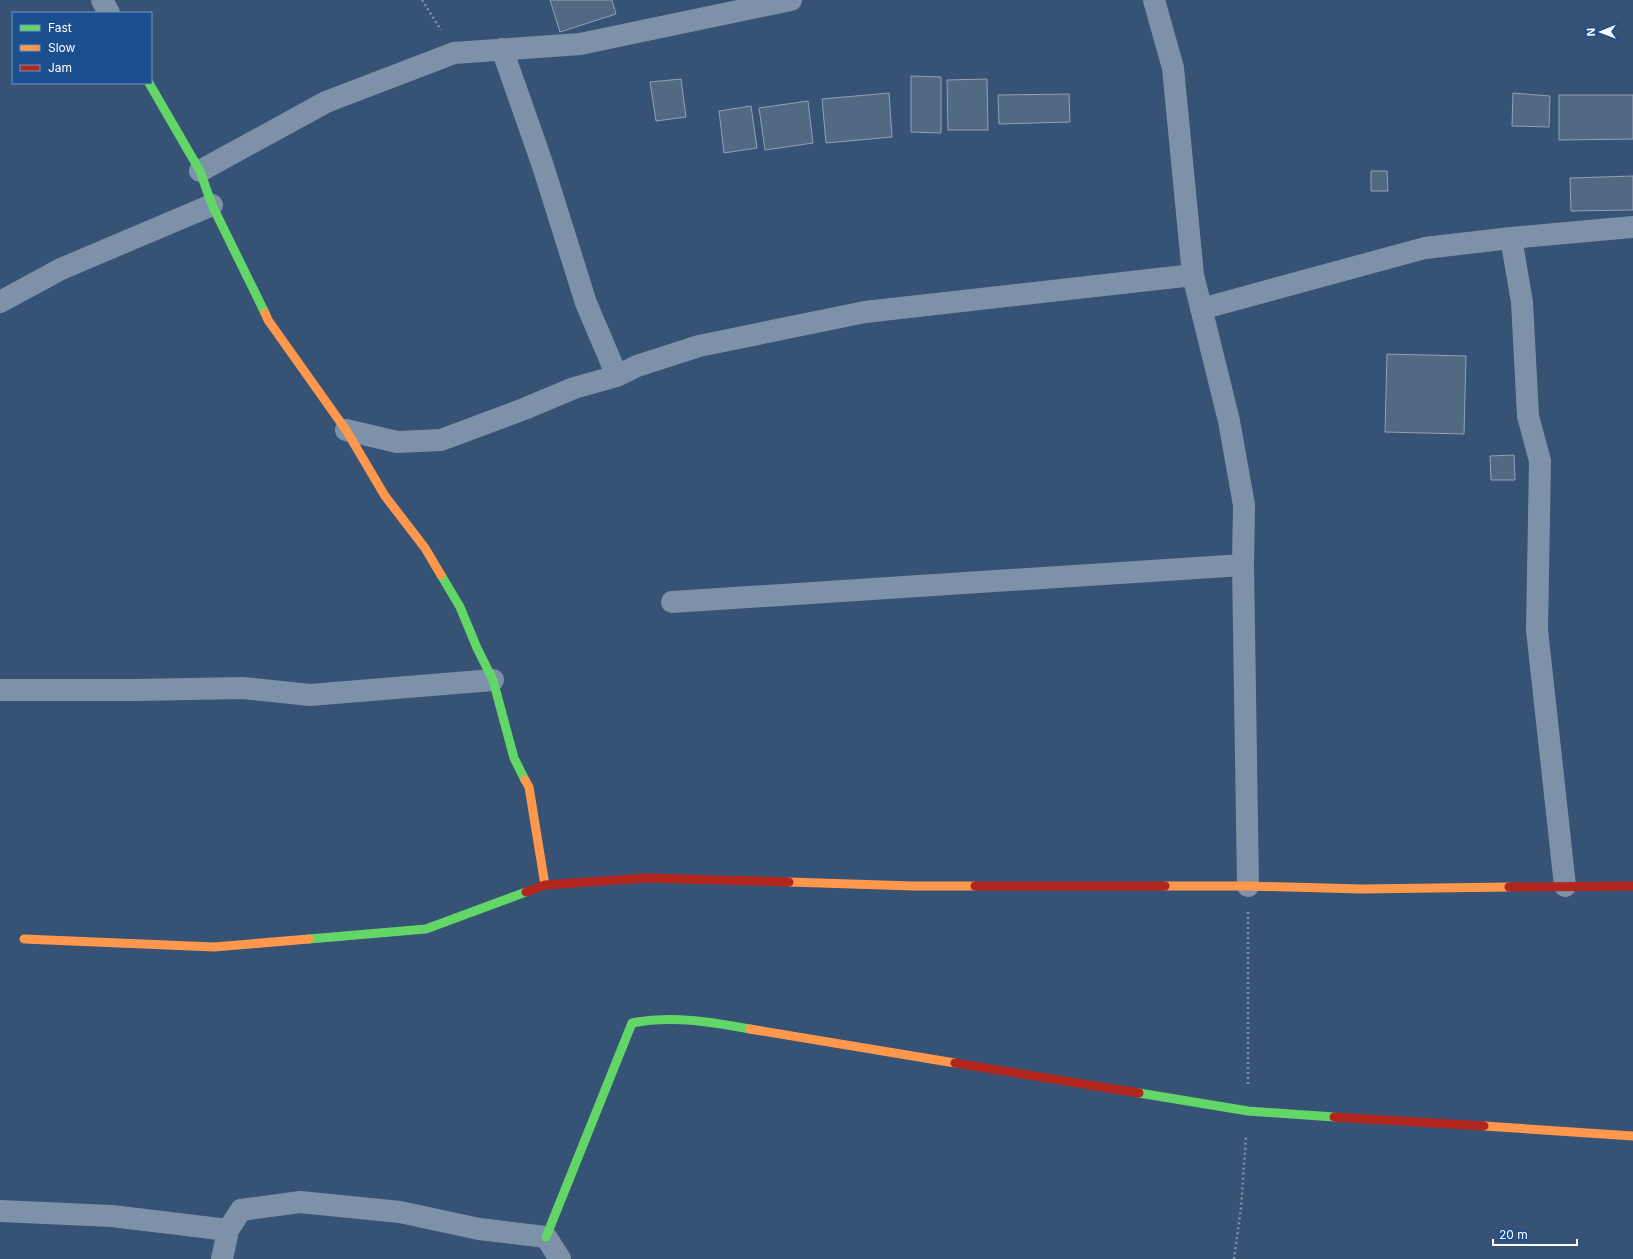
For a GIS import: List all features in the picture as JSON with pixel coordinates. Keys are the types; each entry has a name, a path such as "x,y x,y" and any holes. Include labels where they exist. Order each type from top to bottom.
{"street":[{"path":"102,0 108,12"},
{"path":"200,171 326,102 454,53 580,44 791,0"},
{"path":"1154,0 1173,68 1193,275 1229,421 1244,505 1243,565 1248,886"},
{"path":"502,49 542,163 586,303 617,376"},
{"path":"150,84 200,171 212,205 268,320 346,430 385,496 425,548 460,607 477,648 493,680 514,758 529,787 545,885"},
{"path":"0,302 61,269 212,205"},
{"path":"1201,309 1426,248 1511,238 1633,227"},
{"path":"1511,238 1522,302 1528,416 1540,461 1537,630 1565,886"},
{"path":"346,430 396,442 441,440 524,409 574,388 617,376 637,366 699,346 865,312 1193,275"},
{"path":"672,602 1243,565"},
{"path":"0,690 243,688 310,695 493,680"},
{"path":"24,939 214,947 426,929 545,885 646,878 914,886 1248,886 1362,889 1633,886"},
{"path":"546,1237 632,1023 650,1019 696,1020 1248,1111 1633,1136"},
{"path":"222,1259 228,1230 240,1210 300,1202 400,1212 479,1229 546,1237"},
{"path":"0,1211 112,1216 228,1230"},
{"path":"546,1237 560,1259"}],"path":[{"path":"422,0 454,53"},
{"path":"1234,1259 1241,1208 1248,1111 1248,886"}],"building":[{"path":"550,0 612,0 616,14 560,32"},
{"path":"911,76 941,77 941,133 911,132"},
{"path":"681,79 686,117 656,121 650,82"},
{"path":"987,79 988,130 948,130 947,80"},
{"path":"889,93 892,137 826,143 822,99"},
{"path":"1513,93 1550,96 1549,127 1512,126"},
{"path":"1069,94 1070,122 999,124 998,95"},
{"path":"1559,95 1633,95 1633,139 1559,140"},
{"path":"808,101 813,143 765,150 759,108"},
{"path":"751,106 757,148 724,153 719,111"},
{"path":"1371,171 1387,171 1388,191 1371,191"},
{"path":"1633,176 1633,210 1571,211 1570,178"},
{"path":"1387,354 1466,356 1464,434 1385,432"},
{"path":"1514,455 1515,480 1491,480 1490,456"}],"traffic: fast":[{"path":"150,84 200,171 212,205 265,313"},
{"path":"441,575 460,607 477,648 493,680 514,758 525,780"},
{"path":"309,939 426,929 526,892"},
{"path":"546,1237 632,1023 662,1020 691,1020 750,1029"},
{"path":"1139,1093 1248,1111 1334,1117"}],"traffic: slow":[{"path":"265,313 268,320 346,430 385,496 425,548 441,575"},
{"path":"525,780 529,787 545,885"},
{"path":"789,882 913,886 975,886"},
{"path":"1165,886 1248,886 1362,889 1509,887"},
{"path":"24,939 214,947 309,939"},
{"path":"750,1029 955,1063"},
{"path":"1484,1126 1633,1136"}],"traffic: jam":[{"path":"526,892 545,885 646,878 789,882"},
{"path":"975,886 1165,886"},
{"path":"1509,887 1633,886"},
{"path":"955,1063 1139,1093"},
{"path":"1334,1117 1484,1126"}]}
